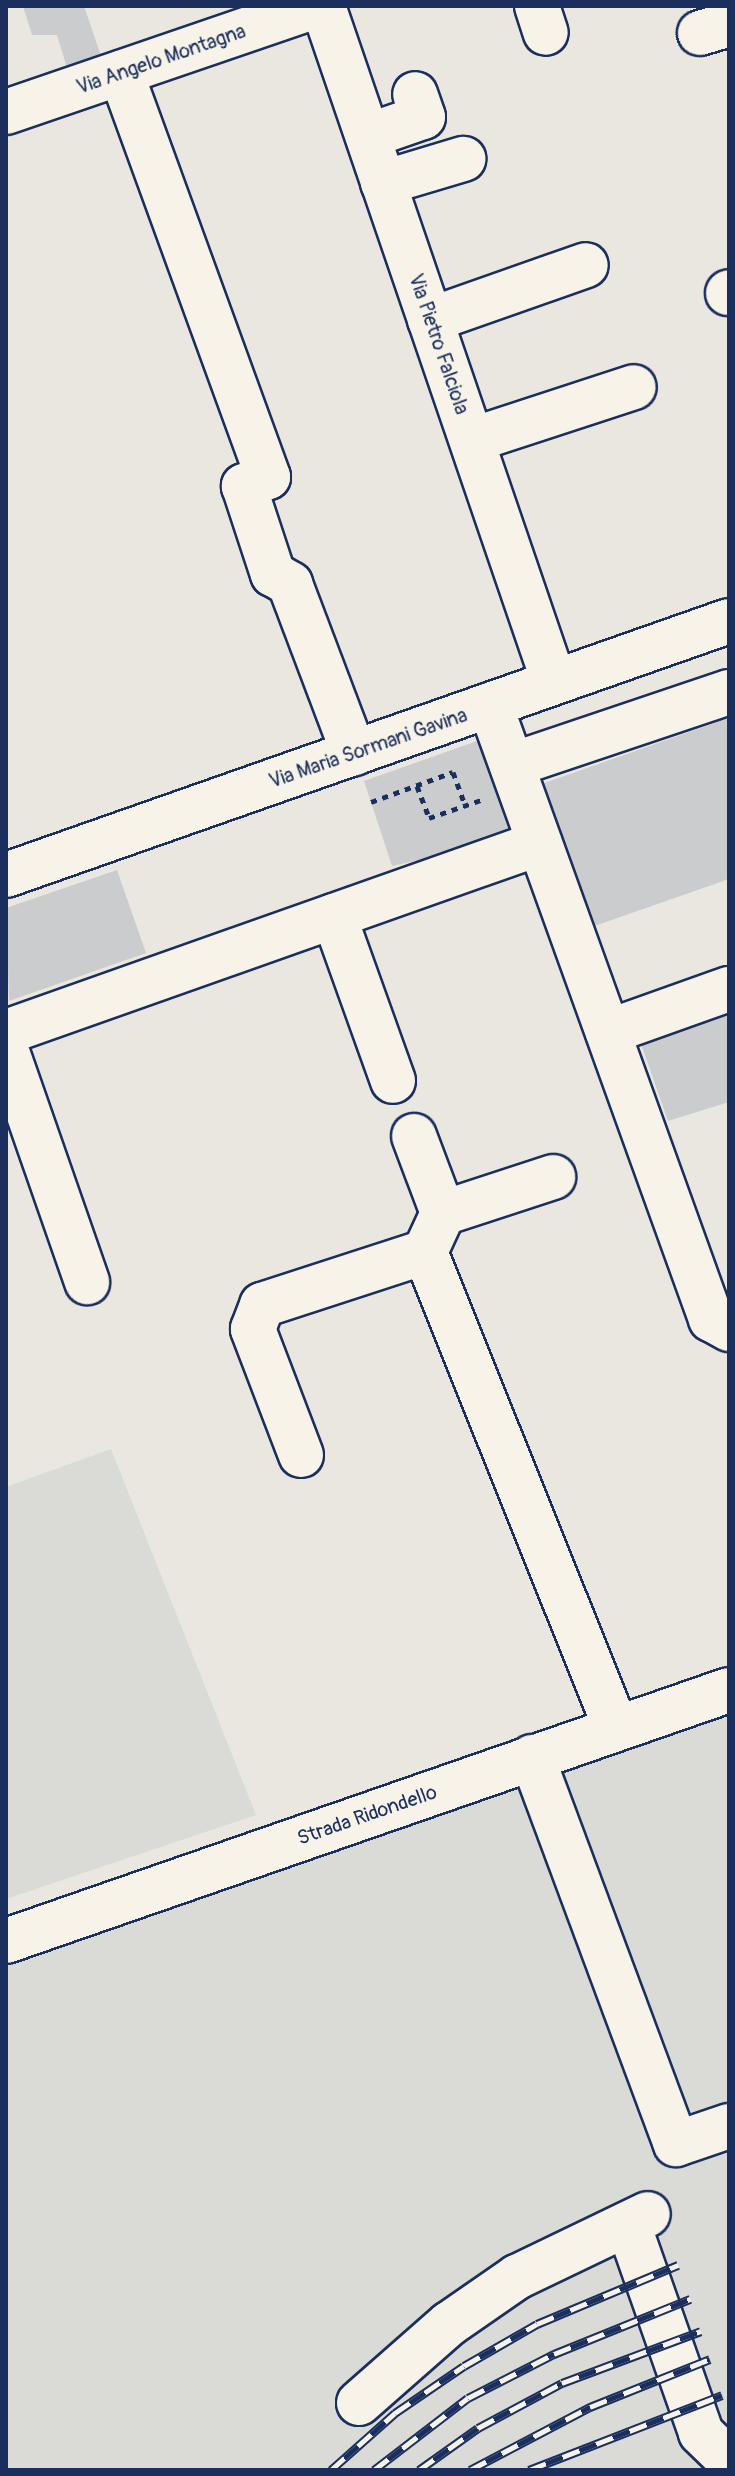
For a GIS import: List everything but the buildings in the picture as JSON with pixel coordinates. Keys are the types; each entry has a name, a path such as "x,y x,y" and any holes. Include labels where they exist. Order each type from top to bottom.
{"street":[{"name":"Via Angelo Montagna","path":"6,112 316,6"},
{"name":"Via Pietro Falciola","path":"323,6 554,682"},
{"path":"121,73 268,477 244,486 273,574 290,584 354,753"},
{"path":"368,136 423,117 415,94"},
{"path":"383,183 463,159"},
{"path":"430,320 586,265"},
{"path":"472,440 634,387"},
{"name":"Via Maria Sormani Gavina","path":"6,875 729,621"},
{"path":"516,776 729,692"},
{"path":"490,705 711,1319 729,1329"},
{"path":"6,1032 540,843"},
{"path":"334,916 393,1081"},
{"path":"608,1032 729,989"},
{"path":"6,1049 87,1282"},
{"path":"414,1136 443,1213 425,1252 616,1728"},
{"path":"443,1213 553,1177"},
{"path":"301,1455 253,1329 262,1305 425,1252"},
{"name":"Strada Ridondello","path":"6,1941 729,1690"},
{"path":"532,1757 676,2144 729,2126"},
{"path":"359,2403 495,2291 638,2219 701,2433 729,2460"}],"path":[{"path":"371,802 453,772 465,805"},
{"path":"417,786 429,818 465,805 516,776"}],"shaded area":[{"path":"23,6 84,6 102,59 68,71 57,35 32,35"},
{"path":"729,718 729,879 586,929 536,786"},
{"path":"480,740 517,838 392,866 364,781"},
{"path":"117,870 146,953 9,1001 6,908"},
{"path":"729,1006 729,1102 668,1121 639,1038"},
{"path":"111,1449 256,1815 6,1899 6,1487"},
{"path":"729,1715 729,2470 6,2470 6,1967"}],"railway":[{"path":"331,2470 395,2413 464,2366 537,2324 678,2265"},
{"path":"374,2470 468,2398 554,2354 690,2299"},
{"path":"419,2470 478,2428 562,2383 701,2331"},
{"path":"470,2470 590,2407 710,2359"},
{"path":"529,2470 722,2395"}]}
